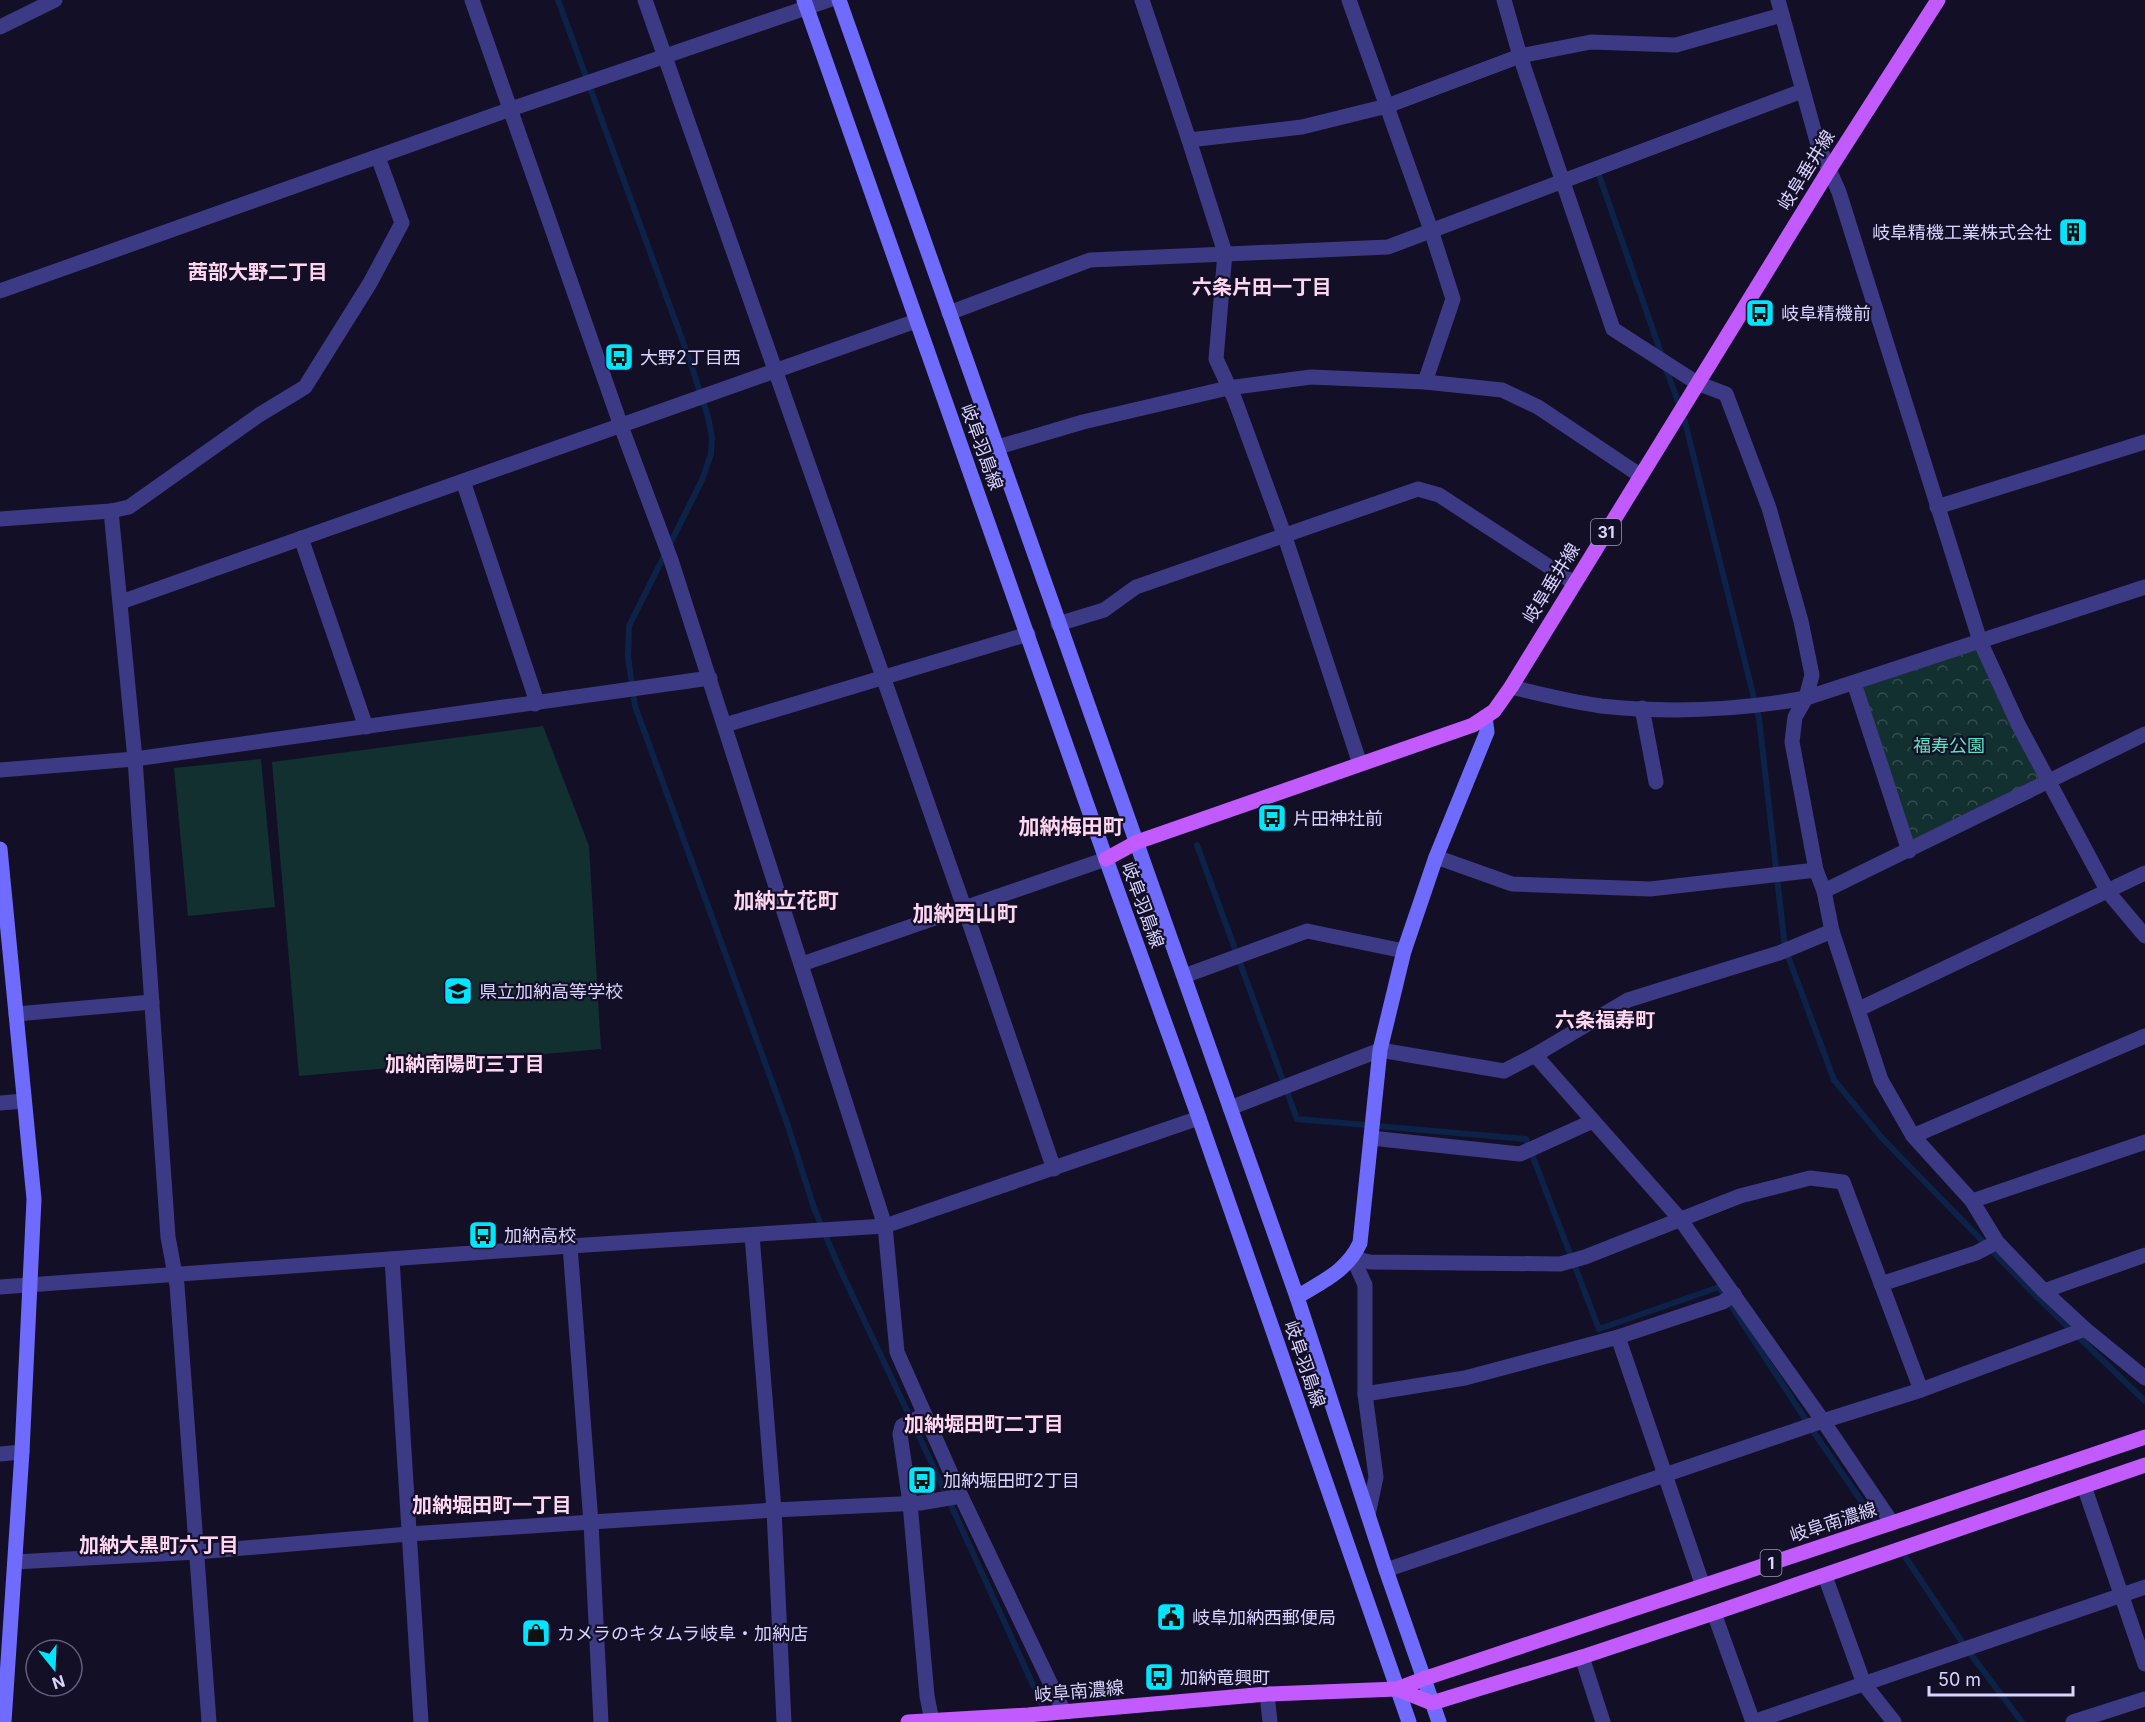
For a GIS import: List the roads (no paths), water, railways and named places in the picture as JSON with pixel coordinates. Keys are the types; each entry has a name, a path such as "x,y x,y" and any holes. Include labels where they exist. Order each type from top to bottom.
{"main road":[{"name":"岐阜羽島線","path":"839,0 1298,1297 1386,1570 1439,1722"},
{"name":"岐阜垂井線","path":"1106,859 1137,842 1473,725 1494,711 1511,687 1828,170 1938,0"},
{"name":"岐阜羽島線","path":"805,4 1199,1118 1409,1722"},
{"path":"1298,1297 1335,1274 1353,1258 1360,1243 1380,1050 1404,951 1436,857 1487,732 1485,717"},
{"path":"0,849 5,958 16,1014 34,1199 15,1562 5,1623 4,1722"},
{"name":"岐阜南濃線","path":"908,1722 1028,1715 1267,1694 1397,1689 2145,1437"},
{"name":"1","path":"1432,1703 1582,1657 1825,1576 2145,1465"},
{"name":"岐阜南濃線","path":"1397,1689 1432,1703"}],"street":[{"path":"0,27 55,0"},
{"path":"472,0 621,426 671,560 885,1226 897,1352 914,1420 957,1497 1064,1712"},
{"path":"645,0 1054,1169"},
{"path":"0,291 511,109 600,80 805,4 829,0"},
{"path":"1142,0 1225,253 1216,359 1235,400 1285,537 1360,764"},
{"path":"1349,0 1388,106 1453,299 1425,382"},
{"path":"1504,0 1520,57 1613,329 1697,383 1726,394 1769,508 1803,632 1812,675 1806,698 1795,717 1792,742 1816,870 1881,1080 1912,1136 1972,1201 1997,1242 2044,1291 2085,1329 2145,1378"},
{"path":"1189,140 1302,127 1388,106 1520,57 1591,42 1676,45 1780,7 1818,145 1839,192 1980,641 2047,781 2108,892 2145,936"},
{"path":"949,313 1090,260 1388,247 1802,91"},
{"path":"0,519 129,507 259,416 305,387 370,283 402,223 378,157"},
{"path":"121,602 916,321"},
{"path":"998,447 1083,422 1228,388 1311,377 1425,382 1502,390 1538,407 1641,476"},
{"path":"1937,507 2145,442"},
{"path":"463,481 535,704"},
{"path":"1058,624 1104,610 1136,587 1418,489 1439,495 1574,583"},
{"path":"111,510 135,759 168,1237 175,1275 209,1722"},
{"path":"301,538 366,727"},
{"path":"1511,687 1600,706 1682,709 1777,703 1806,698 1854,683 2145,587"},
{"path":"724,725 1028,634"},
{"path":"0,770 135,759 710,678"},
{"path":"1854,683 1908,851"},
{"path":"1642,708 1656,782"},
{"path":"1824,891 2145,734"},
{"path":"1436,857 1512,884 1523,885 1650,889 1816,870"},
{"path":"802,964 1106,859"},
{"path":"1859,1009 2145,873"},
{"path":"1230,1108 1380,1050 1504,1071 1628,1000 1779,953 1833,931"},
{"path":"1184,976 1307,932 1404,951"},
{"path":"16,1014 152,1002"},
{"path":"1912,1136 2145,1036"},
{"path":"1535,1055 1680,1219 1892,1523"},
{"path":"0,1103 24,1101"},
{"path":"0,1287 885,1226 1199,1118"},
{"path":"1371,1138 1520,1154 1593,1121"},
{"path":"1972,1201 2145,1142"},
{"path":"1353,1258 1370,1262 1560,1264 1585,1257 1740,1197 1810,1178 1843,1182 1921,1390"},
{"path":"752,1235 774,1510 784,1722"},
{"path":"1881,1284 1976,1253 1997,1242"},
{"path":"570,1246 591,1523 601,1722"},
{"path":"2044,1291 2145,1255"},
{"path":"1353,1258 1365,1285 1365,1394 1376,1477 1368,1515"},
{"path":"392,1259 421,1722"},
{"path":"1365,1394 1466,1378 1618,1337 1723,1302 1734,1294"},
{"path":"1386,1570 1665,1474 1921,1390 2085,1329"},
{"path":"1618,1337 1703,1586"},
{"path":"914,1420 900,1434 910,1503 927,1696 932,1722"},
{"path":"0,1454 22,1452"},
{"path":"2084,1486 2145,1664"},
{"path":"15,1562 197,1552 409,1534 910,1503 957,1497"},
{"path":"1825,1576 1864,1684 1894,1722"},
{"path":"1714,1613 1753,1722 2145,1587"},
{"path":"1582,1657 1603,1722"},
{"path":"1267,1694 1270,1722"},
{"path":"2073,1722 2145,1699"}],"waterway":[{"path":"558,0 691,364 712,437 711,454 702,480 629,626 628,657 635,706 787,1123 814,1208 839,1267 1050,1722"},
{"path":"1598,172 1662,356"},
{"path":"1665,366 1684,418 1759,718 1785,948 1834,1080 1882,1138 2035,1295 2145,1401"},
{"path":"1197,845 1297,1119 1526,1139 1599,1329 1719,1287 1875,1521"},
{"path":"1906,1558 1966,1648 2022,1722"}],"place":[{"name":"岐阜精機工業株式会社","path":"2073,232"},
{"name":"岐阜精機前","path":"1760,313"},
{"name":"大野2丁目西","path":"619,357"},
{"name":"片田神社前","path":"1272,818"},
{"name":"県立加納高等学校","path":"458,991"},
{"name":"加納高校","path":"483,1235"},
{"name":"加納堀田町2丁目","path":"922,1480"},
{"name":"岐阜加納西郵便局","path":"1171,1617"},
{"name":"カメラのキタムラ岐阜・加納店","path":"536,1633"},
{"name":"加納竜興町","path":"1159,1677"}],"district":[{"name":"茜部大野二丁目","path":"258,272"},
{"name":"六条片田一丁目","path":"1262,287"},
{"name":"加納梅田町","path":"1071,826"},
{"name":"加納立花町","path":"786,900"},
{"name":"加納西山町","path":"965,913"},
{"name":"六条福寿町","path":"1605,1020"},
{"name":"加納南陽町三丁目","path":"465,1064"},
{"name":"加納堀田町二丁目","path":"984,1424"},
{"name":"加納堀田町一丁目","path":"492,1505"},
{"name":"加納大黒町六丁目","path":"159,1545"}],"park label":[{"name":"福寿公園","path":"1949,745"}]}
